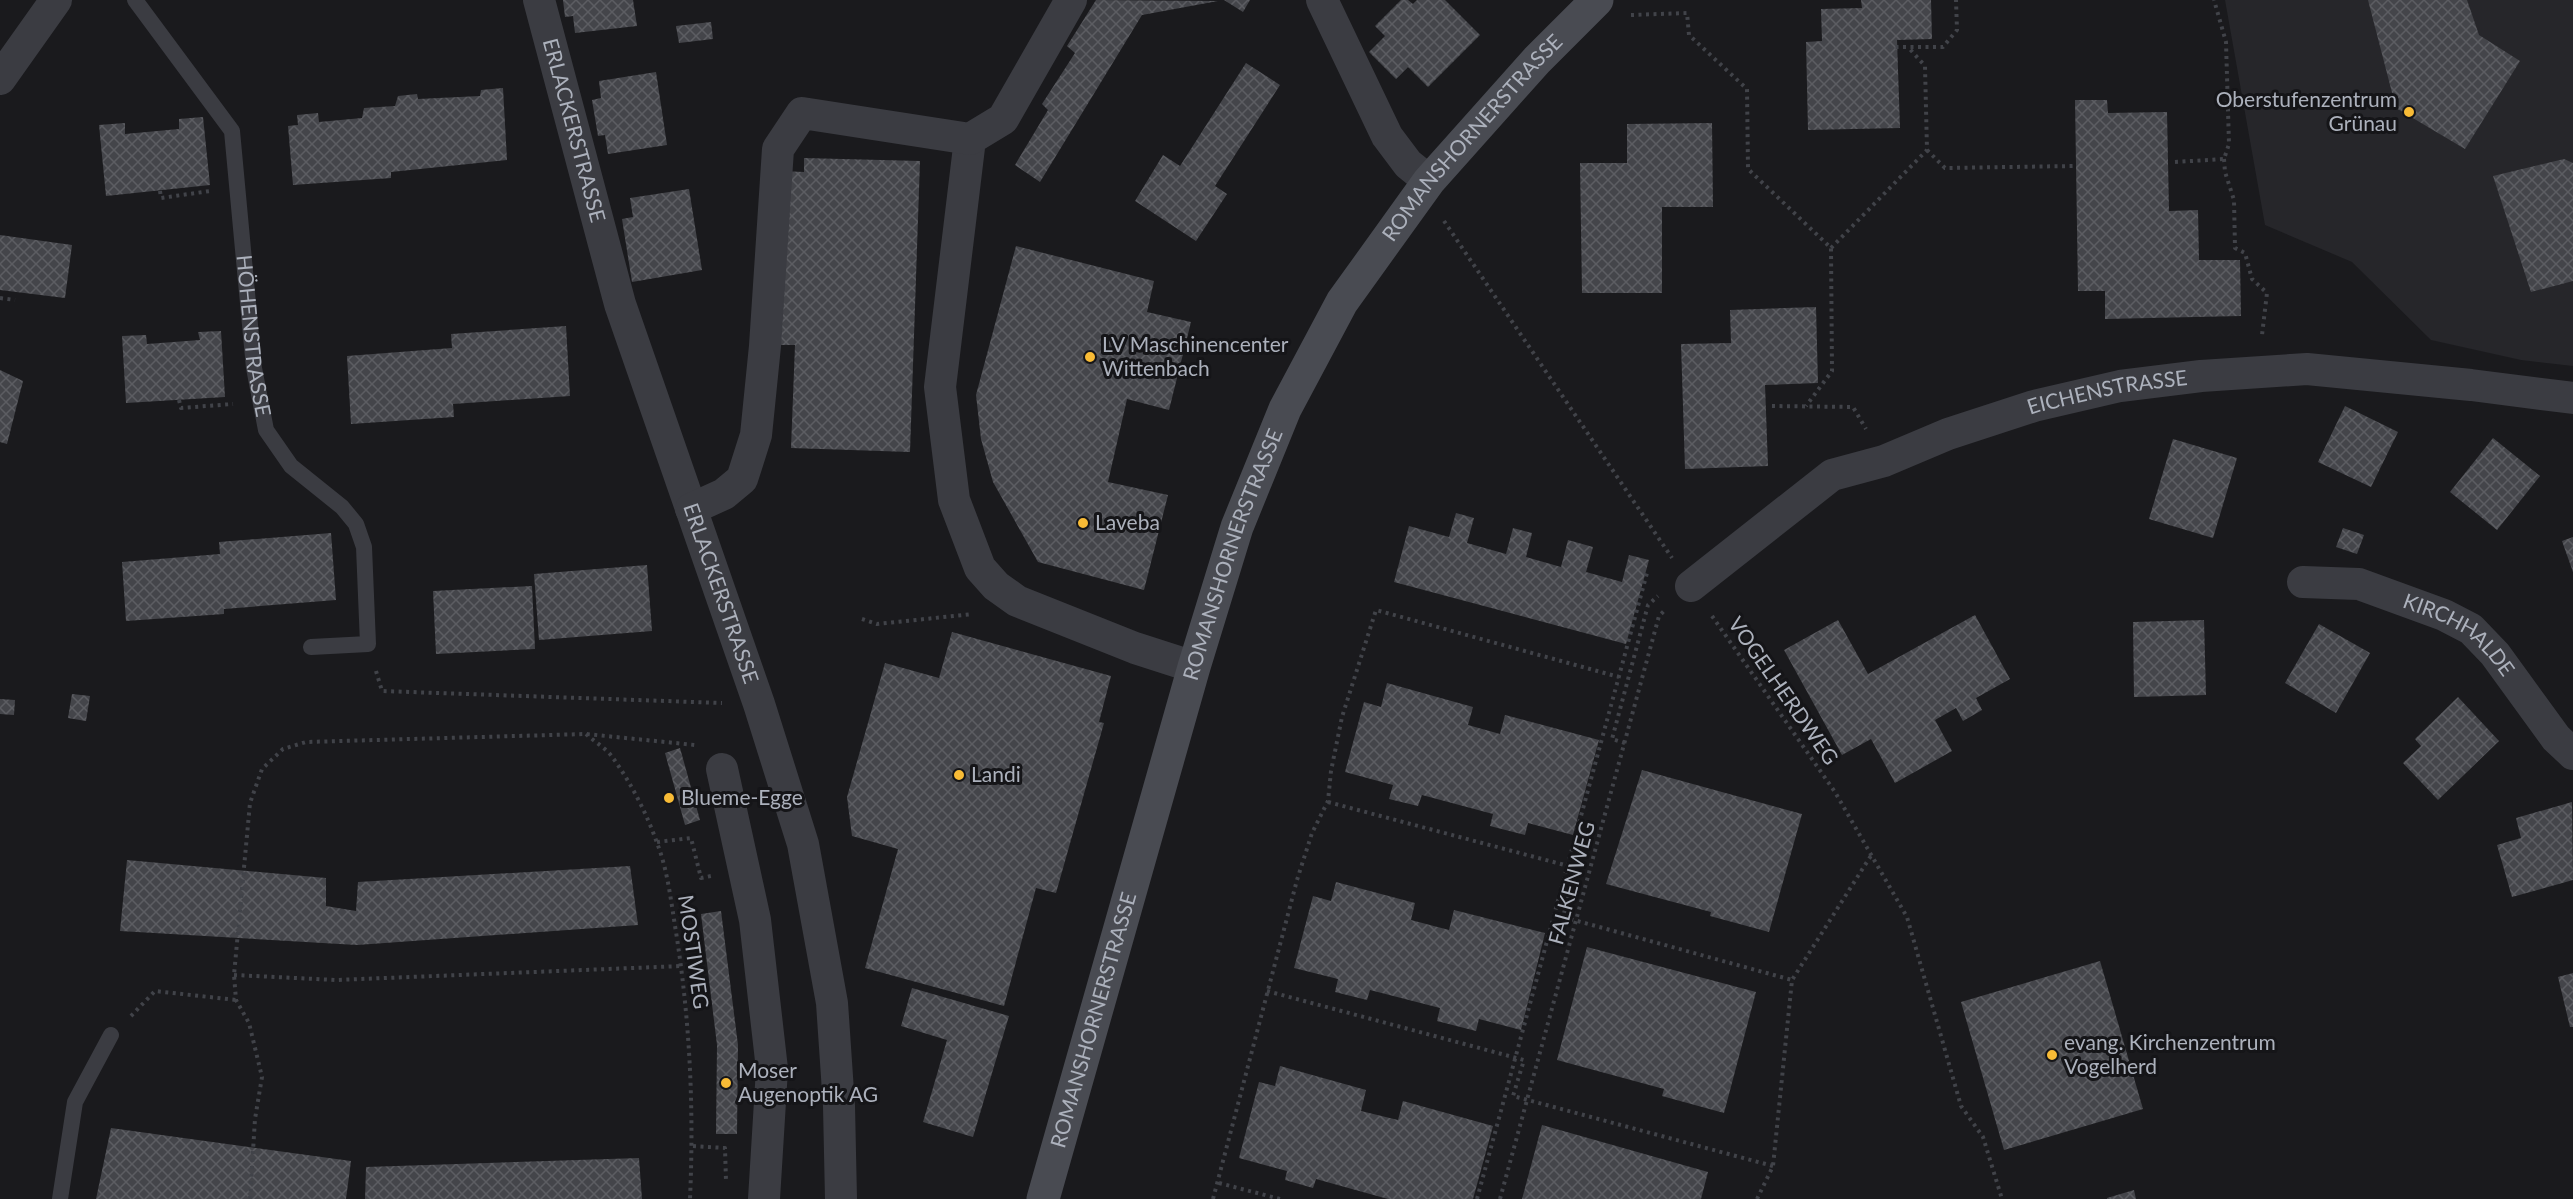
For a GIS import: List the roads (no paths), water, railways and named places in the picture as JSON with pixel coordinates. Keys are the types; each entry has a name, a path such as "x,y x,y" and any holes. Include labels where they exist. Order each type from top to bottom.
{"main road":[{"name":"ROMANSHORNERSTRASSE","path":"1043,1199 1194,667 1237,527 1286,409 1342,302 1429,181 1537,60 1610,8"}],"street":[{"path":"0,79 56,0"},
{"name":"ERLACKERSTRASSE","path":"539,0 620,304 759,704 803,844 832,1003 839,1106 841,1199"},
{"path":"691,509 724,494 742,479 756,435 765,346 778,149 802,113 970,139 1003,119 1071,0"},
{"path":"1323,0 1387,136 1408,164 1429,181"},
{"path":"970,139 940,387 954,500 980,568 996,586 1017,601 1135,648 1194,667"},
{"name":"EICHENSTRASSE","path":"1687,580 1832,475 1884,461 1948,434 2034,406 2121,386 2201,376 2307,369 2471,385 2573,398"},
{"name":"KIRCHHALDE","path":"2303,582 2359,584 2444,615 2471,630 2495,654 2556,738 2573,754"},
{"path":"714,758 755,920 772,1070 764,1199"}],"lane":[{"name":"HÖHENSTRASSE","path":"135,0 232,131 254,368 266,430 291,466 342,507 356,524 364,547 368,644 311,647"},
{"path":"60,1199 75,1102 111,1035"}],"place":[{"name":"Oberstufenzentrum Grünau","path":"2409,112"},
{"name":"LV Maschinencenter Wittenbach","path":"1090,357"},
{"name":"Laveba","path":"1083,523"},
{"name":"Landi","path":"959,775"},
{"name":"Blueme-Egge","path":"669,798"},
{"name":"evang. Kirchenzentrum Vogelherd","path":"2052,1055"},
{"name":"Moser Augenoptik AG","path":"726,1083"}]}
